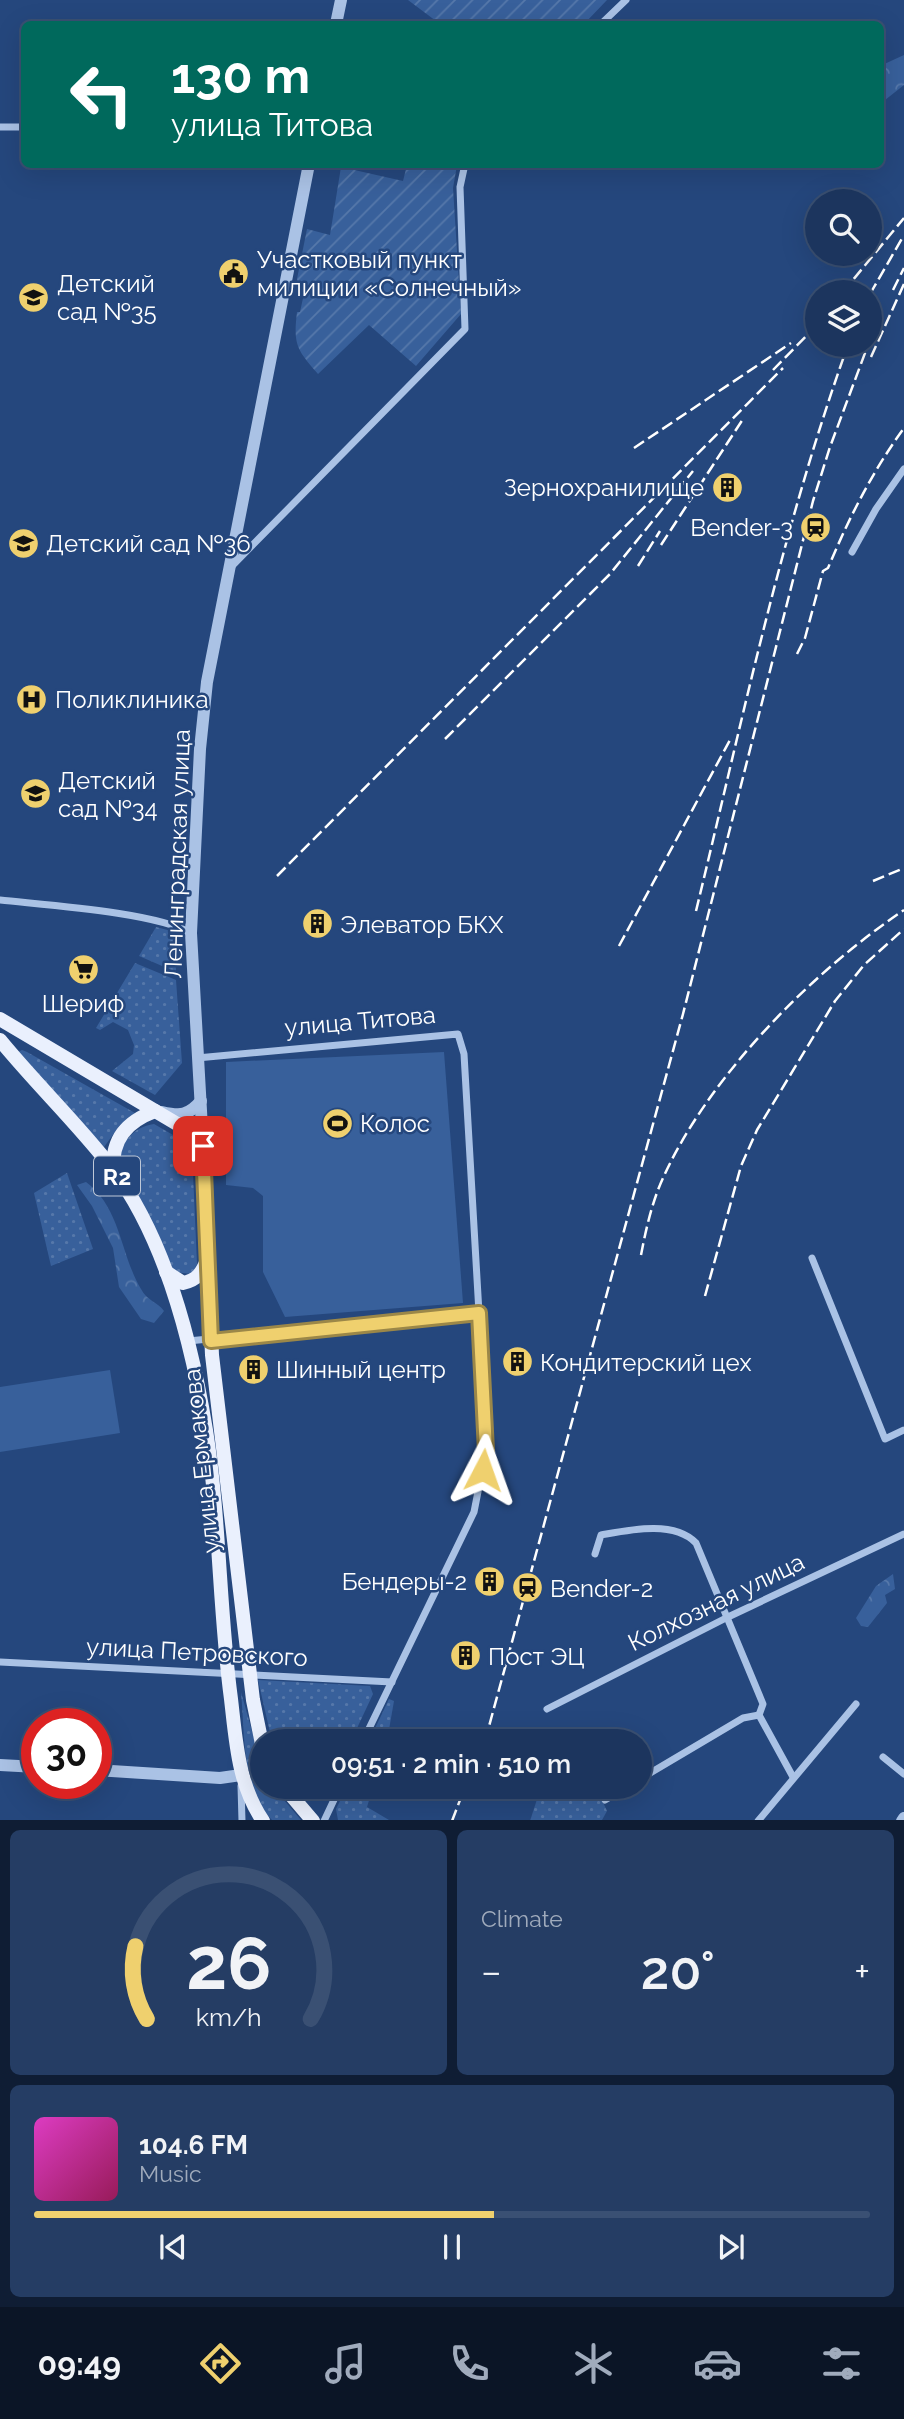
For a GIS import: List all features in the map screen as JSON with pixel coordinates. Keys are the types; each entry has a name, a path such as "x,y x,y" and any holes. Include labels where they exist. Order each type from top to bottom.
{"main road":[{"path":"0,1019 184,1128 203,1146"},
{"name":"улица Ермакова","path":"0,1040 113,1170 141,1218 165,1271 188,1341 206,1432 228,1673"},
{"path":"113,1170 112,1150 120,1134 130,1123 155,1111"},
{"name":"улица Ермакова","path":"203,1146 211,1341 250,1674 259,1729"},
{"path":"165,1271 183,1283 191,1281 202,1273 208,1257"},
{"name":"R2","path":"228,1673 241,1775 252,1804 262,1820"},
{"path":"294,1799 312,1820"}],"street":[{"path":"337,21 341,0"},
{"path":"604,21 626,0"},
{"path":"0,127 21,127"},
{"name":"Ленинградская улица","path":"203,1146 191,933 206,682 308,168"},
{"path":"230,568 465,329 460,187 464,168"},
{"path":"852,552 876,509 904,469"},
{"path":"0,900 151,920 178,926 191,933"},
{"name":"улица Титова","path":"196,1058 458,1034 464,1054 479,1313"},
{"path":"155,1111 180,1116 191,1112 201,1101"},
{"path":"812,1258 885,1439 904,1430"},
{"path":"188,1341 211,1341 479,1313 486,1451 480,1488 466,1534 369,1729"},
{"path":"595,1554 601,1535 669,1529 681,1531 696,1543 763,1704 759,1715 793,1777"},
{"name":"Колхозная улица","path":"547,1709 728,1617 904,1534"},
{"name":"улица Петровского","path":"0,1662 392,1682"},
{"path":"759,1820 856,1704"},
{"path":"652,1772 743,1718 759,1715"},
{"path":"883,1757 904,1774"},
{"path":"0,1765 21,1766"},
{"path":"112,1771 220,1778 241,1775 242,1820"},
{"path":"324,1820 334,1799"}],"green space":[{"path":"408,0 607,0 587,21 436,21"},
{"path":"904,55 904,85 884,101 884,64"},
{"path":"341,168 403,181 406,168 456,168 453,188 461,314 416,366 369,325 318,374 301,353 296,340 297,312 300,312 305,289 299,287 297,279 307,229 330,235"},
{"path":"156,927 175,932 176,972 139,956"},
{"path":"135,963 176,980 182,1063 155,1095 112,1071 133,1054 134,1045 128,1030 113,1022 100,1030 96,1028"},
{"path":"22,1050 135,1113 120,1125 104,1147 18,1052"},
{"name":"Колос","path":"444,1052 463,1303 285,1317 263,1272 263,1196 253,1188 226,1185 226,1062"},
{"path":"154,1124 187,1143 192,1150 197,1264 192,1274 174,1272 156,1229 117,1163 121,1149 129,1137 134,1132"},
{"path":"67,1173 93,1249 51,1266 34,1193"},
{"path":"86,1182 98,1193 113,1218 141,1289 164,1311 154,1323 141,1319 119,1287 113,1248 92,1206 77,1185"},
{"path":"110,1370 120,1433 0,1452 0,1387"},
{"path":"893,1574 895,1589 885,1595 887,1603 868,1627 861,1626 856,1618 876,1586"},
{"path":"258,1680 370,1686 373,1694 357,1729 269,1729"},
{"path":"241,1692 251,1729 250,1776 244,1742"},
{"path":"389,1699 394,1701 389,1729 375,1729"},
{"path":"258,1799 283,1799 301,1820 272,1820"},
{"path":"341,1799 369,1799 367,1807 389,1820 338,1820 336,1809"},
{"path":"537,1799 602,1799 607,1811 602,1820 530,1820"}],"railway":[{"path":"853,280 904,218"},
{"path":"878,280 904,235"},
{"path":"893,290 904,268"},
{"path":"882,333 904,284"},
{"path":"773,370 805,337"},
{"path":"634,448 791,343"},
{"path":"696,911 783,555 824,414 844,357"},
{"path":"488,1729 683,1014 813,501 864,357"},
{"path":"277,876 783,368"},
{"path":"661,545 743,419"},
{"path":"797,654 805,638 823,571 828,568 871,478 904,428"},
{"path":"445,739 610,574 693,471"},
{"path":"638,566 660,531"},
{"path":"619,946 730,740"},
{"path":"873,881 904,868"},
{"path":"641,1255 663,1178 707,1102 735,1065 799,995 869,935 904,910"},
{"path":"705,1296 741,1166 757,1130 835,1001 864,965 904,929"},
{"path":"452,1820 460,1799"}],"place":[{"name":"Участковый пункт милиции «Солнечный»","path":"234,273"},
{"name":"Детский сад №35","path":"34,297"},
{"name":"Зернохранилище","path":"727,487"},
{"name":"Bender-3","path":"816,527"},
{"name":"Детский сад №36","path":"23,543"},
{"name":"Поликлиника","path":"32,699"},
{"name":"Детский сад №34","path":"35,794"},
{"name":"Элеватор БКХ","path":"317,924"},
{"name":"Шериф","path":"83,969"},
{"name":"Колос","path":"337,1123"},
{"name":"Кондитерский цех","path":"517,1362"},
{"name":"Шинный центр","path":"253,1369"},
{"name":"Бендеры-2","path":"490,1581"},
{"name":"Bender-2","path":"527,1588"},
{"name":"Пост ЭЦ","path":"465,1656"}],"route":[{"path":"203,1146 211,1341 479,1313 486,1451 483,1470"}]}
